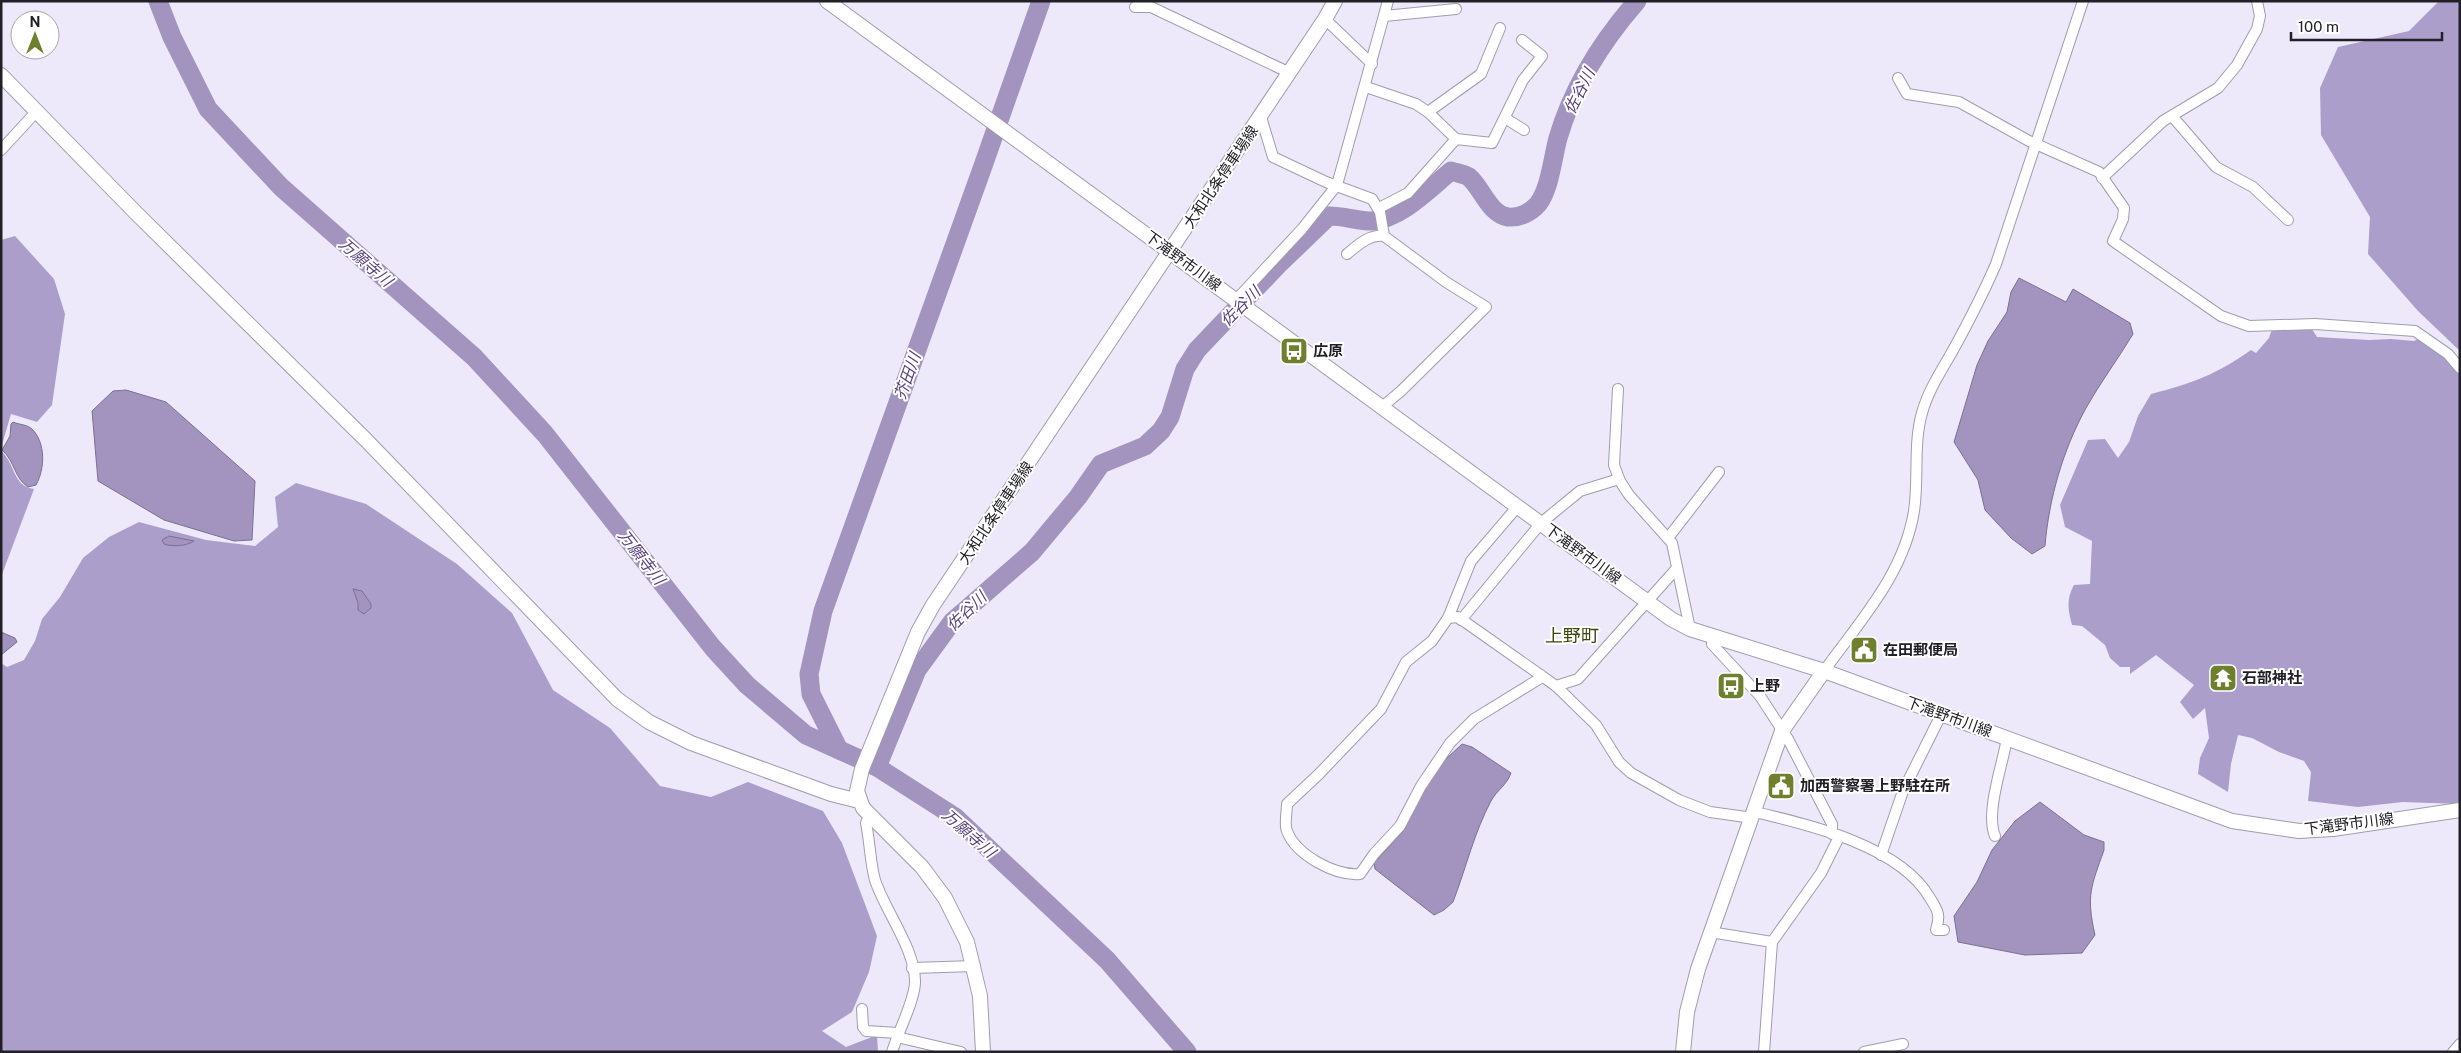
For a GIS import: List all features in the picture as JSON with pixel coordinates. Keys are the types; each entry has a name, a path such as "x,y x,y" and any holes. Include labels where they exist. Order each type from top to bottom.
{"main road":[{"name":"大和北条停車場線","path":"859,801 857,791 862,769 918,632 933,605 1172,252 1326,19 1335,1"},
{"name":"下滝野市川線","path":"833,3 991,122 1172,252 1671,619 1690,629 1824,671 2232,821 2262,827 2299,831 2333,829 2460,810"},
{"path":"1,75 364,439 618,699 649,722 691,743 832,794 859,801 869,816 922,867 945,898 968,942 975,966 980,996 983,1052"},
{"path":"1683,1052 1687,1012 1698,969 1754,815 1782,731 1824,671"}],"street":[{"path":"1241,304 1337,185 1366,87 1388,1"},
{"path":"1824,671 1900,562 1914,510 1922,414 1931,390 1980,300 1996,264 2083,1"},
{"path":"2102,178 2143,138 2172,116 2218,88 2237,65 2257,29 2260,16 2257,1"},
{"path":"1135,7 1151,8 1290,73"},
{"path":"1384,16 1456,9"},
{"path":"1326,19 1372,64"},
{"path":"1428,112 1481,74 1500,28"},
{"path":"1366,87 1416,104 1428,112 1456,139 1492,143 1523,80 1542,56 1522,40"},
{"path":"1898,78 1907,94 1958,102 2036,143 2099,172 2124,208 2123,219 2113,241 2221,316 2249,326 2315,324 2415,331 2448,354 2460,368"},
{"path":"1,150 36,112"},
{"path":"2172,116 2185,134 2216,167 2253,187 2288,220"},
{"path":"1261,117 1274,156 1372,199 1378,208 1384,236"},
{"path":"1505,118 1524,130"},
{"path":"1378,208 1408,194 1456,139"},
{"path":"1347,254 1363,241 1374,236 1384,236 1446,282 1486,307 1401,391 1382,407"},
{"path":"1618,388 1614,465 1619,478 1643,513 1672,543 1690,629"},
{"path":"1668,538 1719,472"},
{"path":"1462,620 1541,523 1580,491 1619,478"},
{"path":"1518,506 1471,562 1448,618 1432,641 1406,662 1381,709 1319,774 1287,804 1286,829 1294,845 1319,863 1348,875 1360,874 1374,854 1400,826 1420,786 1450,743 1474,719 1539,679 1541,675"},
{"path":"1556,686 1578,679 1677,568"},
{"path":"1448,618 1458,617 1556,686 1596,725 1619,762 1631,773 1679,800 1710,812 1754,815 1816,827 1881,855 1911,875 1926,892 1939,914 1936,930 1944,930"},
{"path":"1715,638 1712,644 1760,696 1782,731 1832,824 1835,835 1821,872 1772,942 1764,1052"},
{"path":"1881,855 1903,791 1942,713"},
{"path":"1995,836 1992,830 1993,806 2007,738"},
{"path":"869,816 866,823 875,879 896,922 915,981 914,996 897,1035 892,1052"},
{"path":"1710,932 1772,942"},
{"path":"912,968 975,966"},
{"path":"862,1008 863,1027 866,1031 897,1035 961,1052"},
{"path":"1864,1052 1903,1044"},
{"path":"2453,1052 2460,1044"}],"shaded area":[{"path":"2439,1 2460,1 2460,351 2418,311 2368,254 2370,217 2321,135 2320,88 2338,47 2409,31"},
{"path":"15,236 54,279 65,314 52,405 37,422 11,414 1,448 1,240"},
{"path":"2019,278 2066,302 2073,289 2130,323 2133,334 2091,399 2070,441 2058,475 2050,510 2045,546 2032,554 2011,538 1985,510 1978,480 1954,442 1977,365 1988,341 2007,312 2011,292"},
{"path":"2310,326 2317,337 2414,341 2420,338 2450,361 2460,372 2460,804 2403,802 2358,807 2308,801 2311,772 2304,761 2279,752 2252,738 2238,735 2231,764 2228,792 2198,774 2200,758 2209,738 2205,708 2193,719 2180,702 2194,685 2156,655 2130,674 2130,667 2120,667 2110,658 2105,645 2082,626 2072,625 2069,609 2070,595 2074,585 2090,584 2092,541 2065,527 2060,505 2088,440 2105,439 2118,458 2129,442 2138,416 2151,394 2215,372 2251,350 2256,353 2269,338 2272,329"},
{"path":"126,390 166,402 255,481 252,540 234,541 164,520 98,481 92,411 113,391"},
{"path":"13,422 32,429 40,441 43,456 41,471 36,485 28,487 23,483 10,459 2,450 10,436 11,424"},
{"path":"1,451 6,456 22,484 34,489 1,577"},
{"path":"296,483 366,504 457,564 512,613 553,690 610,728 660,786 711,797 748,782 823,811 842,843 877,936 869,972 852,1012 822,1031 846,1047 877,1035 878,1052 1,1052 1,663 7,667 24,660 35,641 42,619 60,597 83,558 109,537 139,522 206,540 255,546 278,527 275,497"},
{"path":"169,536 194,541 179,546 164,544 162,540"},
{"path":"353,589 362,591 371,604 371,608 364,614 358,610 358,603"},
{"path":"1,632 15,638 17,642 1,655"},
{"path":"1462,744 1472,747 1511,773 1507,781 1493,797 1485,813 1453,902 1444,910 1434,915 1375,869 1374,863 1404,830 1423,791 1445,760"},
{"path":"2040,802 2084,835 2104,842 2104,850 2093,883 2090,900 2095,935 2082,953 2025,955 1958,942 1954,916 1977,882 1992,850 2015,821"}],"waterway":[{"name":"万願寺川","path":"158,1 172,37 208,109 281,187 474,357 545,434 713,648 747,685 806,735 877,767 955,817 1107,960 1187,1052"},
{"name":"芥田川","path":"839,750 811,694 809,674 823,611 1041,1"},
{"name":"佐谷川","path":"877,767 917,670 952,622 1032,552 1078,497 1101,464 1145,446 1161,431 1170,417 1185,369 1197,350 1279,264 1329,216 1367,221 1383,219 1414,202 1451,171 1469,177 1491,206 1501,215 1517,217 1529,212 1538,204 1551,172 1564,119 1580,83 1612,32 1637,1"}],"place":[{"name":"広原","path":"1294,351"},
{"name":"在田郵便局","path":"1864,650"},
{"name":"石部神社","path":"2223,678"},
{"name":"上野","path":"1731,686"},
{"name":"加西警察署上野駐在所","path":"1781,786"}],"district":[{"name":"上野町","path":"1572,636"}]}
